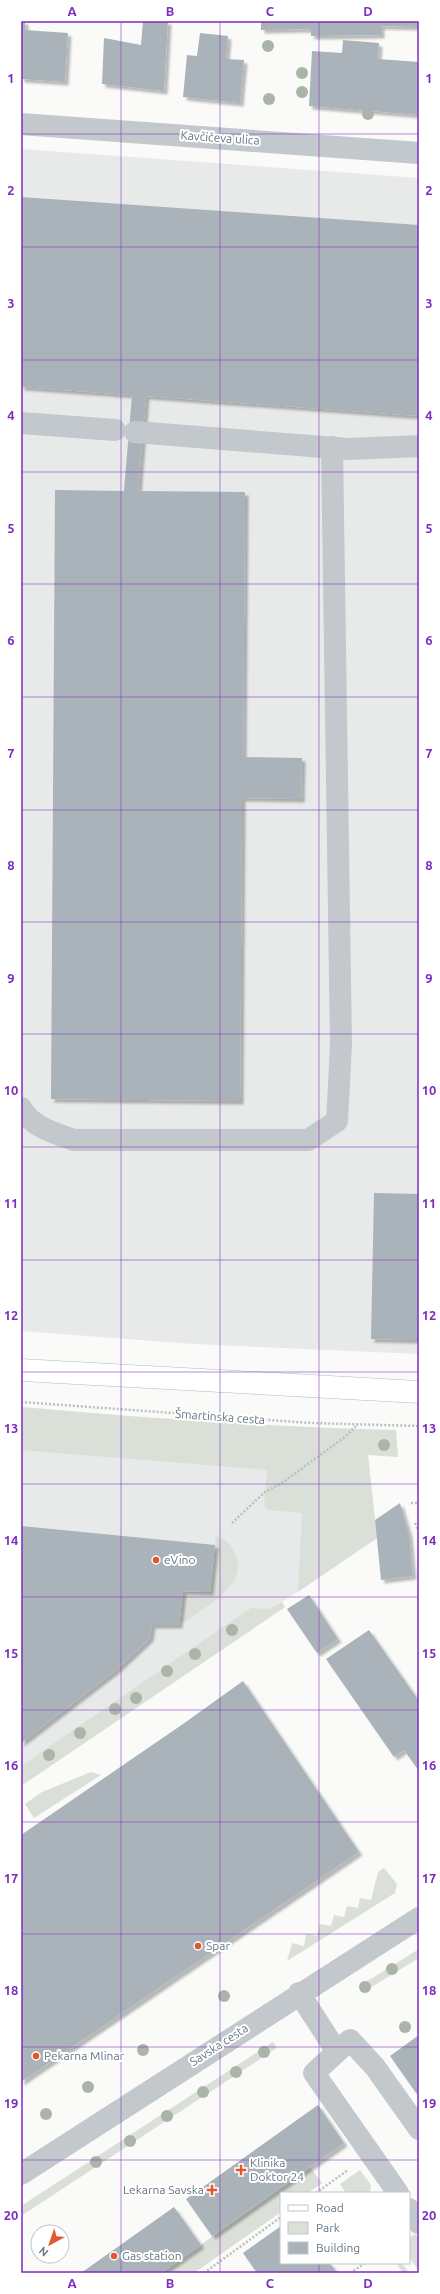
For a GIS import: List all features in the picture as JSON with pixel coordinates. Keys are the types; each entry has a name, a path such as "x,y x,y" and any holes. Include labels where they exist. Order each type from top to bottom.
{"main road":[{"path":"21,1370 419,1392"}],"street":[{"name":"Kavčičeva ulica","path":"21,124 419,153"},
{"path":"21,423 332,447 419,446"},
{"path":"21,1108 26,1116 46,1131 74,1140 308,1140 337,1121 340,1045 332,447"},
{"name":"Savska cesta","path":"21,2174 299,1993 419,1918"},
{"path":"299,1993 343,2046 375,2067 419,2129"},
{"path":"343,2046 314,2073 397,2192"},
{"path":"410,2210 419,2223"}],"path":[{"name":"Šmartinska cesta","path":"21,1402 149,1413 419,1426"},
{"path":"232,1523 265,1492 294,1474 345,1437 358,1424"},
{"path":"411,1503 419,1503"},
{"path":"415,1522 419,1532"},
{"path":"317,2192 354,2166"},
{"path":"204,2273 280,2218"},
{"path":"350,2273 364,2264"}],"shaded area":[{"path":"21,149 419,178 419,1354 193,1344 21,1331"},
{"path":"21,1407 149,1418 310,1428 365,1429 377,1538 282,1602 285,1607 21,1786"}],"green space":[{"path":"21,1407 208,1422 396,1430 398,1457 368,1455 377,1538 298,1592 302,1513 268,1510 264,1506 267,1470 21,1450"},
{"path":"216,1535 223,1539 233,1549 238,1568 235,1578 229,1588 220,1597 179,1625 183,1591 210,1592"},
{"path":"282,1602 285,1607 21,1786 21,1766 251,1608 269,1609"},
{"path":"91,1772 101,1775 34,1818 25,1804 42,1792"},
{"path":"384,1868 397,1884 395,1893 287,1961 292,1943 304,1946 306,1934 317,1936 320,1924 331,1926 334,1915 344,1917 347,1906 358,1908 360,1898 371,1900 378,1872"},
{"path":"419,1949 419,1958 365,1991 361,1985"},
{"path":"273,2042 277,2048 21,2216 21,2206"},
{"path":"310,2167 322,2183 309,2192 280,2192 280,2213 194,2273 161,2273"},
{"path":"360,2170 371,2185 370,2192 345,2192 340,2184"},
{"path":"415,2234 419,2236 419,2271 410,2258 410,2237"},
{"path":"397,2264 403,2264 409,2273 403,2273"}],"building":[{"path":"21,21 25,21 25,30 68,33 65,82 21,79"},
{"path":"143,21 168,21 164,91 102,84 104,38 141,45"},
{"path":"261,21 419,21 419,27 381,26 381,35 311,36 311,29 261,30"},
{"path":"200,33 228,36 226,59 244,60 240,103 183,97 187,55 197,56"},
{"path":"343,40 379,43 378,59 419,62 419,115 309,106 312,51 342,53"},
{"path":"21,197 419,225 419,416 146,396 138,491 245,492 243,757 302,758 301,799 242,798 240,1101 51,1099 55,490 124,491 132,395 21,387"},
{"path":"374,1193 419,1194 418,1340 371,1339"},
{"path":"400,1503 409,1534 413,1576 381,1580 375,1520"},
{"path":"21,1526 215,1545 210,1592 183,1591 179,1625 152,1625 150,1638 116,1670 21,1743"},
{"path":"309,1595 338,1639 317,1653 287,1609"},
{"path":"369,1630 419,1701 419,1771 404,1750 394,1757 326,1659"},
{"path":"243,1681 359,1852 21,2082 21,1835"},
{"path":"419,2035 419,2097 390,2056"},
{"path":"318,2105 344,2143 212,2236 186,2199"},
{"path":"174,2207 201,2245 161,2273 81,2273"},
{"path":"280,2227 280,2264 331,2264 337,2273 257,2273 243,2253"}],"place":[{"name":"eVino","path":"156,1560"},
{"name":"Spar","path":"198,1946"},
{"name":"Pekarna Mlinar","path":"36,2056"},
{"name":"Klinika Doktor 24","path":"241,2170"},
{"name":"Lekarna Savska","path":"212,2190"},
{"name":"Gas station","path":"114,2256"}]}
